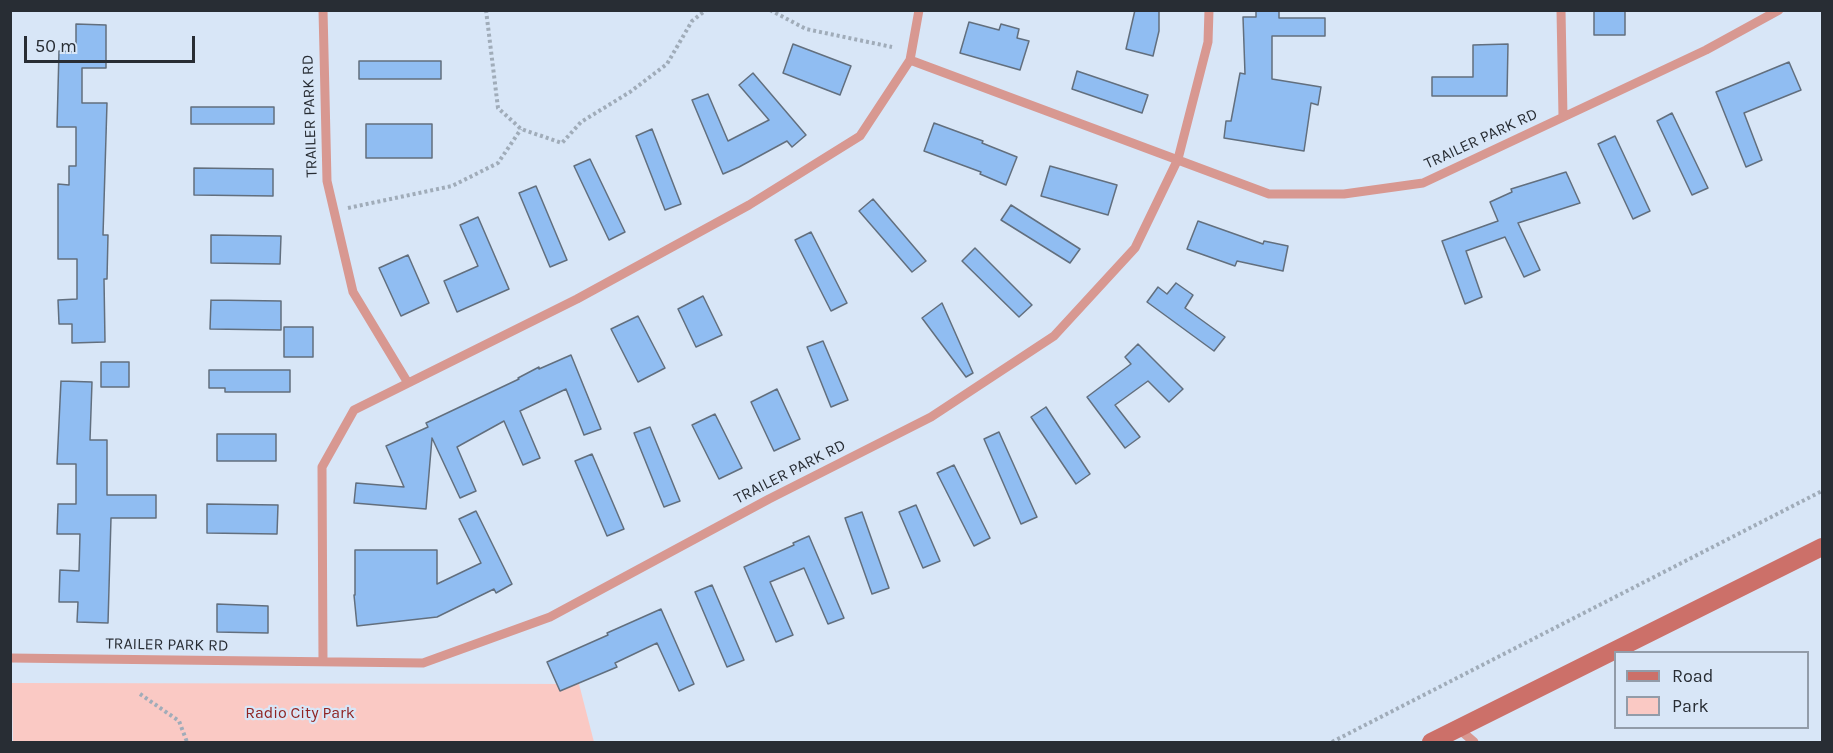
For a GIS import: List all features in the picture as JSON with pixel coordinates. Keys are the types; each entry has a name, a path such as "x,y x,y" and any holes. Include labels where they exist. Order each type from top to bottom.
{"street":[{"path":"1615,651 1822,547"},
{"path":"1431,742 1614,651"}],"lane":[{"name":"TRAILER PARK RD","path":"323,10 327,182 353,292 408,382"},
{"path":"322,662 322,467 354,410 607,282 749,205 860,136 909,60 919,10"},
{"name":"TRAILER PARK RD","path":"10,658 423,663 550,617 768,499 931,417 1054,336 1135,248 1178,159 1208,42 1209,10"},
{"path":"1561,10 1563,117"},
{"name":"TRAILER PARK RD","path":"909,60 1269,194 1344,194 1423,183 1706,50 1779,10"},
{"path":"1459,729 1474,742"}],"path":[{"path":"486,10 498,108 521,129 562,143 581,122 630,92 667,64 692,21 706,10"},
{"path":"770,10 806,29 892,47"},
{"path":"345,209 452,186 498,163 521,129"},
{"path":"1332,742 1822,491"},
{"path":"140,694 179,721 187,742"}],"green space":[{"name":"Radio City Park","path":"12,683 579,684 594,742 13,742"}],"building":[{"path":"1135,10 1159,10 1159,31 1153,56 1126,49"},
{"path":"1256,10 1279,10 1279,18 1325,18 1325,36 1272,36 1272,79 1321,87 1318,105 1311,103 1304,151 1224,138 1226,121 1231,121 1240,73 1245,74 1243,17 1256,17"},
{"path":"1594,10 1625,10 1625,35 1594,35"},
{"path":"969,22 999,30 1001,24 1019,29 1017,38 1029,41 1020,70 960,53"},
{"path":"76,24 106,25 106,68 82,68 82,103 107,103 103,235 108,235 107,279 104,279 105,342 72,343 72,324 59,324 58,300 77,299 77,259 58,259 58,184 69,185 69,166 76,166 76,127 57,127 59,51 76,52"},
{"path":"793,44 851,66 840,95 783,73"},
{"path":"1508,44 1507,96 1432,96 1432,77 1473,77 1473,45"},
{"path":"359,61 441,61 441,79 359,79"},
{"path":"1789,62 1801,90 1744,113 1762,160 1746,167 1716,92"},
{"path":"1077,71 1148,95 1142,113 1072,89"},
{"path":"753,73 806,135 792,147 787,141 723,174 692,100 708,94 728,141 769,120 739,85"},
{"path":"191,107 274,107 274,124 191,124"},
{"path":"1672,113 1708,188 1692,195 1657,121"},
{"path":"934,123 983,141 982,143 1017,157 1006,185 980,174 981,172 924,151"},
{"path":"366,124 432,124 432,158 366,158"},
{"path":"652,129 681,204 665,210 636,136"},
{"path":"1615,136 1650,211 1633,219 1598,144"},
{"path":"590,159 625,232 609,240 574,166"},
{"path":"1050,166 1117,185 1108,215 1041,196"},
{"path":"194,168 273,169 273,196 194,195"},
{"path":"1566,172 1580,203 1518,223 1540,270 1524,277 1505,237 1466,251 1482,297 1465,304 1442,241 1498,221 1490,202 1512,192 1511,189"},
{"path":"536,186 567,260 550,267 519,193"},
{"path":"873,199 926,261 912,272 859,211"},
{"path":"1011,205 1080,249 1070,263 1001,220"},
{"path":"478,217 509,289 457,312 444,281 478,266 460,225"},
{"path":"1198,221 1263,244 1264,241 1288,246 1283,271 1237,261 1235,266 1187,249"},
{"path":"811,232 847,303 831,311 795,240"},
{"path":"211,235 281,236 280,264 211,263"},
{"path":"975,248 1032,305 1019,317 962,261"},
{"path":"408,255 429,303 401,316 379,268"},
{"path":"1176,283 1193,295 1185,308 1225,337 1214,351 1147,302 1158,287 1167,294"},
{"path":"703,296 722,335 696,347 678,309"},
{"path":"211,300 281,301 281,330 210,329"},
{"path":"942,303 973,373 966,377 922,318"},
{"path":"638,316 665,368 638,382 611,329"},
{"path":"284,327 313,327 313,357 284,357"},
{"path":"823,341 848,400 831,407 807,347"},
{"path":"1138,344 1183,389 1169,402 1148,381 1115,405 1140,437 1125,448 1087,397 1131,364 1125,357"},
{"path":"571,355 601,429 584,435 566,389 520,411 540,458 523,465 504,421 457,447 476,491 460,498 432,438 426,509 354,503 356,483 404,487 386,446 428,427 426,423 519,379 539,367 539,369"},
{"path":"101,362 129,362 129,387 101,387"},
{"path":"209,370 290,370 290,392 225,392 225,388 209,388"},
{"path":"61,381 92,382 90,440 107,440 107,495 156,495 156,518 111,518 108,623 77,622 78,602 59,602 60,570 79,571 80,534 57,534 58,504 76,504 76,464 57,464"},
{"path":"777,389 800,439 774,451 751,402"},
{"path":"1046,407 1090,474 1076,484 1031,417"},
{"path":"715,414 742,468 719,479 692,425"},
{"path":"650,427 680,501 664,507 634,433"},
{"path":"999,432 1037,517 1021,524 984,439"},
{"path":"217,434 276,434 276,461 217,461"},
{"path":"592,454 624,529 607,536 575,461"},
{"path":"954,465 990,538 974,546 937,473"},
{"path":"207,504 278,505 277,534 207,533"},
{"path":"916,505 940,561 923,568 899,512"},
{"path":"476,511 512,584 496,593 494,589 437,617 357,626 354,595 355,550 437,550 437,584 481,563 459,519"},
{"path":"862,512 889,588 872,594 845,518"},
{"path":"809,536 844,618 828,624 804,568 770,582 793,635 776,642 744,567"},
{"path":"712,585 744,660 727,667 695,592"},
{"path":"217,604 268,606 268,633 217,632"},
{"path":"661,609 694,684 679,691 657,643 615,663 617,667 560,691 547,662"}]}
